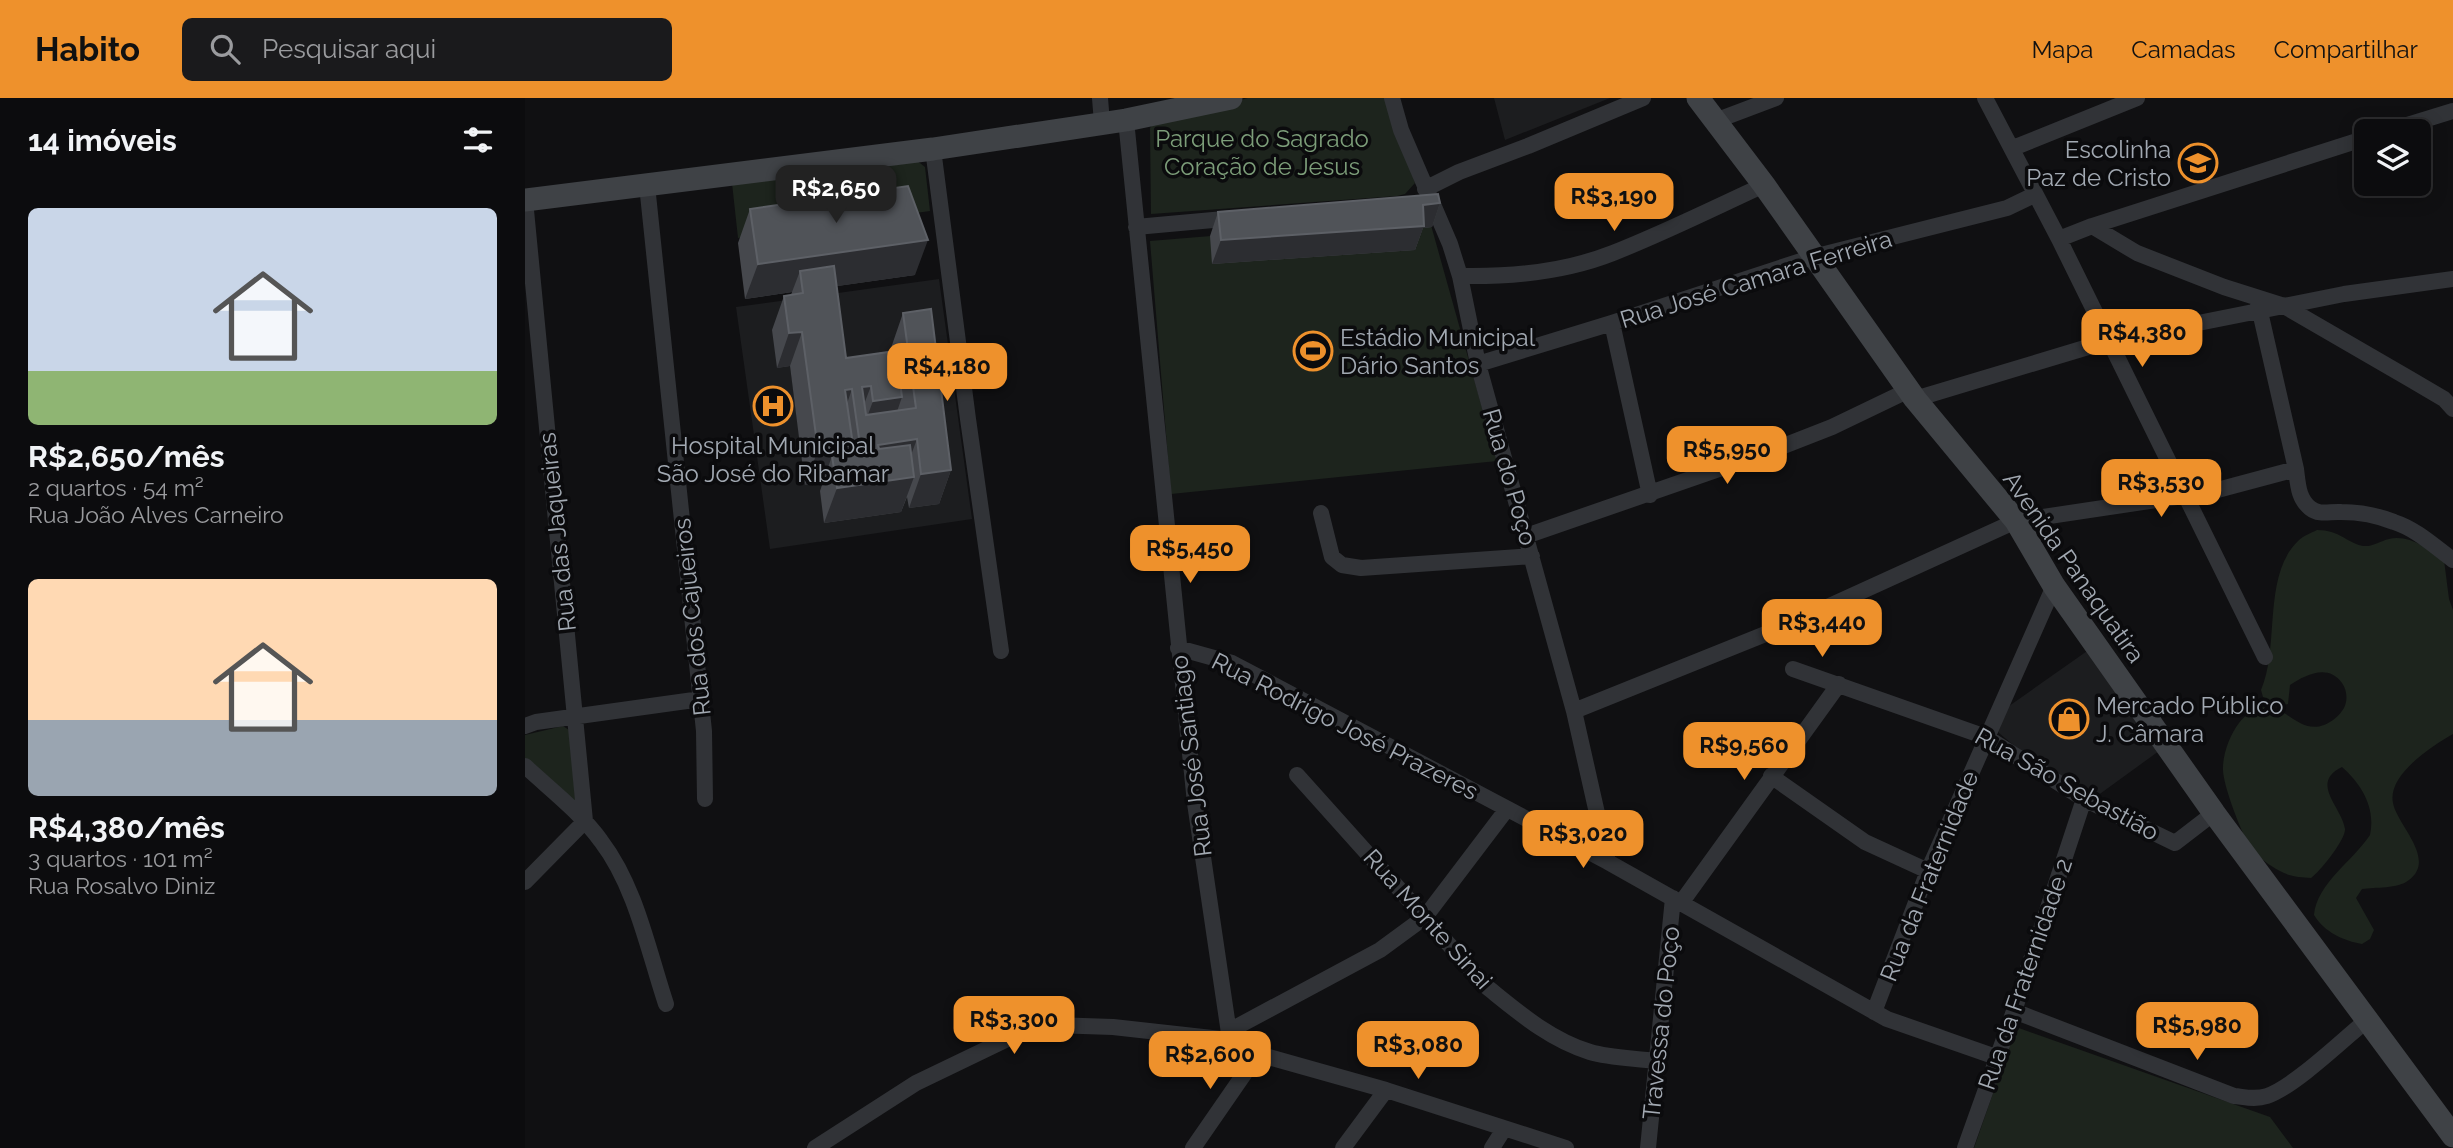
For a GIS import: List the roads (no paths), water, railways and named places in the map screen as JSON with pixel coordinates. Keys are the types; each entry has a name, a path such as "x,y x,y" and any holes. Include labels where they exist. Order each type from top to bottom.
{"main road":[{"name":"Avenida Panaquatira","path":"1698,98 1764,185 1912,395 2016,522 2054,586 2214,813 2453,1136"},
{"path":"525,200 933,149 1126,120 1221,99"}],"street":[{"path":"1100,98 1102,122"},
{"name":"Rua do Poço","path":"1392,98 1424,197 1450,244 1478,364 1574,711 1608,862"},
{"path":"1424,197 1459,172 1643,98"},
{"path":"1715,121 1776,98"},
{"path":"1985,98 2059,239 2265,657"},
{"path":"2013,148 2137,98"},
{"path":"2427,119 2453,111"},
{"name":"Rua José Santiago","path":"1126,120 1195,803 1229,1035"},
{"path":"2059,239 2354,142"},
{"path":"933,149 1001,650"},
{"name":"Rua dos Cajueiros","path":"647,185 701,699 705,799"},
{"path":"1459,276 1527,274 1611,254 1764,185"},
{"name":"Rua José Camara Ferreira","path":"1478,364 1813,257 2007,208 2034,195"},
{"name":"Rua das Jaqueiras","path":"525,200 585,821"},
{"path":"1136,227 1257,216"},
{"path":"2092,226 2137,253 2259,305"},
{"path":"1527,536 1650,495 1912,395 2108,341 2259,305 2284,306 2344,294 2453,279"},
{"path":"2259,305 2297,469 2299,492 2304,502 2313,511 2324,514 2341,512 2392,521 2409,528 2453,560"},
{"path":"2284,306 2450,402"},
{"path":"1612,323 1650,495"},
{"path":"1574,711 1790,624 2016,522 2186,497 2297,469"},
{"path":"1321,513 1332,557 1342,565 1361,568 1532,556"},
{"name":"Rua da Fraternidade","path":"1874,1012 1928,871 2054,586"},
{"name":"Rua Rodrigo José Prazeres","path":"1178,648 1232,663 1608,862 1874,1012 1908,1028 1996,1057"},
{"name":"Rua São Sebastião","path":"1793,668 1986,737 2084,799 2175,843 2214,813"},
{"name":"Travessa do Poço","path":"1648,1148 1655,1060 1677,900 1839,684"},
{"path":"525,726 575,716 701,699"},
{"path":"525,766 585,821 613,857 629,890 666,1004"},
{"name":"Rua Monte Sinai","path":"1297,775 1487,987 1523,1016 1551,1034 1591,1052 1655,1060"},
{"path":"1771,776 1865,842 1928,871"},
{"name":"Rua da Fraternidade 2","path":"1965,1148 2014,1011 2084,799"},
{"path":"1229,1035 1380,950 1425,917 1507,809"},
{"path":"525,882 585,821"},
{"path":"2014,1011 2234,1096 2253,1099 2268,1096 2287,1084 2368,1019"},
{"path":"815,1148 916,1083 985,1049 1039,1027 1053,1025 1229,1035 1258,1054 1386,1090 1566,1148"},
{"path":"1193,1148 1258,1054"},
{"path":"1343,1148 1386,1090"},
{"path":"1492,1148 1504,1129"}],"place":[{"name":"Escolinha Paz de Cristo","path":"2198,163"},
{"name":"Estádio Municipal Dário Santos","path":"1313,351"},
{"name":"Hospital Municipal São José do Ribamar","path":"773,406"},
{"name":"Mercado Público J. Câmara","path":"2069,719"}],"park label":[{"name":"Parque do Sagrado Coração de Jesus","path":"1262,152"}]}
